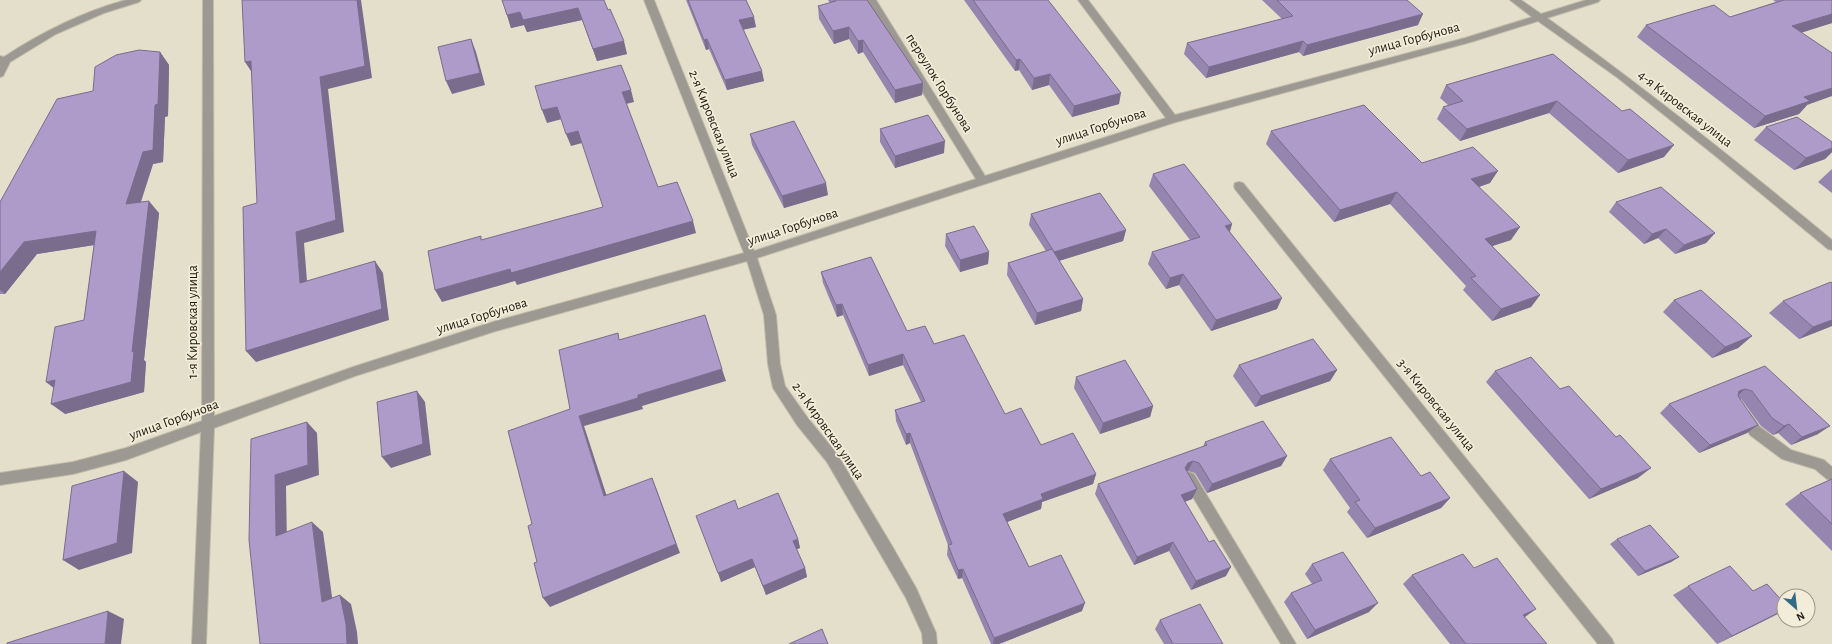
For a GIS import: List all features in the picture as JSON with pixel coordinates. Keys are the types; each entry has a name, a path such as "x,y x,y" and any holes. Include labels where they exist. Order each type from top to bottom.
{"street":[{"path":"0,74 3,60 35,40 67,24 112,6 136,0"},
{"name":"1-я Кировская улица","path":"199,644 208,423 208,0"},
{"name":"2-я Кировская улица","path":"649,0 751,256 770,315 774,364 780,388 802,421 832,458 887,551 911,593 929,633 930,644"},
{"name":"переулок Горбунова","path":"871,0 983,180"},
{"path":"1083,0 1173,119"},
{"name":"4-я Кировская улица","path":"1515,0 1638,90 1728,160 1832,246"},
{"name":"улица Горбунова","path":"0,479 72,468 126,454 208,423 353,372 496,326 751,256 1173,119 1460,42 1595,0"},
{"name":"3-я Кировская улица","path":"1239,186 1607,644"},
{"path":"1735,404 1755,431 1787,455 1819,464 1832,475"},
{"path":"1189,478 1288,644"}],"building":[{"path":"242,0 357,0 365,66 320,77 336,220 296,232 300,283 375,261 382,309 246,351 243,207 257,203 251,61 245,62"},
{"path":"502,0 604,0 608,10 610,9 624,41 593,49 578,8 523,20 520,12 507,15"},
{"path":"688,0 746,0 754,17 739,20 762,71 725,80 707,39 704,40"},
{"path":"835,0 867,0 923,83 895,90 863,40 858,41 849,27 833,31 818,6 836,1"},
{"path":"973,0 1048,0 1121,93 1074,106 1050,74 1034,78 1020,59 1016,60"},
{"path":"1277,0 1407,0 1423,14 1307,45 1303,41 1209,67 1187,43 1293,16"},
{"path":"1784,0 1832,0 1832,14 1792,26 1832,53 1832,88 1804,97 1810,101 1765,116 1646,25 1714,5 1730,17"},
{"path":"471,39 480,73 446,81 438,47"},
{"path":"139,50 160,52 158,104 155,105 153,150 143,152 126,204 149,201 132,352 134,351 131,382 51,404 55,380 46,382 55,327 84,320 96,231 24,242 0,272 0,202 57,99 93,91 95,67 116,55"},
{"path":"1553,54 1622,111 1630,109 1674,145 1628,160 1557,101 1467,129 1443,107 1463,101 1446,85"},
{"path":"621,65 631,90 622,92 658,187 677,182 693,221 511,273 510,269 435,290 428,251 481,236 481,240 603,207 578,131 566,134 557,107 542,110 535,86"},
{"path":"1364,105 1422,163 1473,147 1498,171 1471,179 1520,227 1485,239 1540,295 1501,309 1471,278 1476,276 1397,192 1340,210 1271,131"},
{"path":"928,115 945,141 895,156 880,129"},
{"path":"1797,117 1832,142 1832,148 1806,158 1766,127"},
{"path":"794,121 826,183 782,196 750,134"},
{"path":"1184,164 1232,224 1225,226 1282,298 1216,320 1183,274 1170,278 1152,252 1200,237 1153,174"},
{"path":"1661,187 1715,233 1684,245 1666,229 1652,234 1616,202"},
{"path":"1100,193 1126,230 1054,252 1031,214"},
{"path":"974,226 989,252 960,260 946,234"},
{"path":"1052,249 1083,299 1037,313 1008,263"},
{"path":"871,257 907,331 925,326 934,344 964,335 1005,414 1021,408 1041,445 1073,433 1096,474 1041,494 1043,499 1003,514 1029,567 1061,555 1085,603 994,638 963,569 958,570 948,545 952,544 910,433 906,434 895,410 925,401 903,354 868,365 842,304 836,305 821,272"},
{"path":"1831,282 1832,320 1813,327 1783,301"},
{"path":"1701,290 1752,336 1725,347 1674,300"},
{"path":"705,315 722,369 638,395 638,398 579,416 604,496 652,478 676,544 543,598 534,563 537,562 528,526 532,524 508,431 570,409 559,350 618,333 619,340"},
{"path":"1313,339 1337,370 1261,396 1239,365"},
{"path":"1531,357 1560,389 1569,386 1616,437 1620,435 1651,468 1601,489 1495,371"},
{"path":"1125,360 1153,406 1103,423 1076,377"},
{"path":"1765,366 1830,426 1802,437 1789,424 1784,426 1772,418 1752,391 1745,389 1739,391 1738,396 1758,425 1710,445 1669,404"},
{"path":"417,391 423,444 382,457 377,402"},
{"path":"1263,421 1287,456 1212,484 1199,463 1193,461 1188,463 1185,468 1197,489 1181,495 1209,542 1214,540 1231,567 1196,581 1173,542 1137,557 1098,484 1207,445 1205,442"},
{"path":"307,422 308,465 275,475 276,536 312,522 322,602 340,595 346,624 347,644 260,644 249,540 251,439"},
{"path":"1391,437 1421,476 1430,472 1450,498 1375,528 1355,502 1360,500 1330,459"},
{"path":"124,471 117,543 63,560 72,486"},
{"path":"1832,479 1832,524 1800,493"},
{"path":"778,493 798,539 793,541 805,568 763,586 752,559 718,573 696,516 735,500 738,509"},
{"path":"1650,525 1679,557 1645,571 1617,539"},
{"path":"1343,552 1378,603 1315,630 1291,593 1322,580 1312,564"},
{"path":"1463,554 1474,568 1497,558 1536,609 1523,615 1547,644 1466,644 1412,575"},
{"path":"1730,566 1753,591 1767,584 1776,594 1776,614 1732,636 1688,586"},
{"path":"1200,604 1223,644 1173,644 1160,620"},
{"path":"108,611 105,644 7,644 7,643"},
{"path":"822,629 828,644 789,644"}]}
